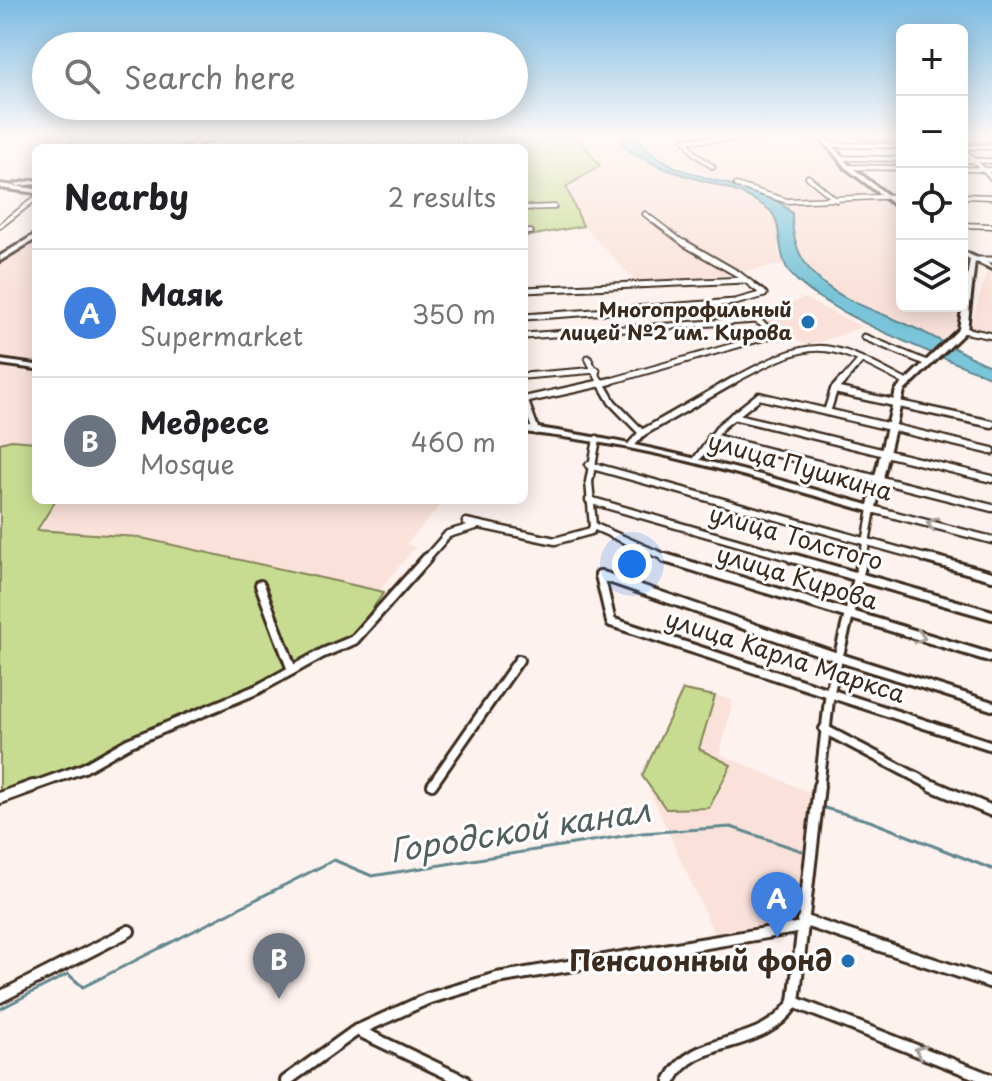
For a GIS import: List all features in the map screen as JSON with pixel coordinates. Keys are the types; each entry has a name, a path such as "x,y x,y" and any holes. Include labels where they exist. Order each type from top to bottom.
{"street":[{"path":"744,187 787,201 896,196"},
{"path":"821,187 836,200"},
{"path":"873,187 896,205"},
{"path":"968,196 992,197"},
{"path":"0,226 32,201"},
{"path":"528,208 554,207"},
{"path":"528,317 735,302 764,294 693,250 645,214"},
{"path":"968,225 992,226"},
{"path":"0,259 32,239"},
{"path":"968,257 992,267"},
{"path":"972,260 992,260"},
{"path":"670,1081 672,1072 688,1058 766,1032 792,1006 830,691 860,577 865,541 900,390 963,330 972,260"},
{"path":"528,290 745,280"},
{"path":"528,336 756,320 773,331 772,335 603,383 528,399"},
{"path":"963,330 992,336"},
{"path":"864,337 929,361"},
{"path":"632,444 642,433 802,347 829,346 905,382"},
{"path":"588,358 612,402 642,433"},
{"path":"827,412 834,390 861,360"},
{"path":"0,362 32,366"},
{"path":"528,376 597,370"},
{"path":"834,390 992,424"},
{"path":"697,459 711,437 759,396 992,451"},
{"path":"528,410 536,431"},
{"path":"733,416 992,479"},
{"name":"улица Пушкина","path":"528,430 632,444 697,459 992,540"},
{"path":"711,437 992,508"},
{"path":"466,522 555,541 591,531 589,465 597,439"},
{"path":"589,465 992,576"},
{"name":"улица Толстого","path":"589,500 992,615"},
{"path":"0,798 84,768 128,743 258,689 361,635 448,534 479,525"},
{"name":"улица Кирова","path":"593,526 668,559 992,658"},
{"name":"улица Карла Маркса","path":"840,658 600,575 611,622 992,746"},
{"path":"260,585 292,670"},
{"path":"840,658 992,706"},
{"path":"432,785 519,660"},
{"path":"824,729 939,789 992,811"},
{"path":"286,1081 357,1030 427,999 497,978 802,923 992,983"},
{"path":"0,997 129,931"},
{"path":"792,1006 992,1080"},
{"path":"357,1030 464,1081"}],"shaded area":[{"path":"568,187 721,187 747,196 771,210 777,219 779,255 784,264 723,275 638,283 583,226"},
{"path":"743,187 873,187 896,204 896,312 962,312 959,330 939,341 839,296 807,268 797,254 792,213 776,199"},
{"path":"32,239 32,448 0,448 0,259"},
{"path":"987,271 992,272 992,331 971,327"},
{"name":"Многопрофильный лицей №2 им. Кирова","path":"804,298 862,327 820,342 804,344 757,317"},
{"path":"50,504 441,505 406,544 415,547 377,594 29,536"},
{"path":"682,687 733,700 720,754 811,793 796,919 714,933 643,776"}],"green space":[{"path":"528,187 566,187 583,226 528,236"},
{"path":"11,440 32,442 32,504 53,504 37,530 137,537 384,592 344,650 0,797 0,443"},
{"path":"683,690 715,696 699,749 731,765 709,808 666,809 642,776"}],"water":[{"path":"722,187 741,187 757,192 777,201 792,213 795,240 804,262 818,279 836,292 992,367 992,378 885,333 807,289 786,266 773,213 751,198"}],"waterway":[{"path":"968,227 981,228"},
{"path":"821,807 870,821 992,869"},
{"name":"Городской канал","path":"0,1009 68,974 83,987 334,860 372,876 642,833 731,827 802,851"}],"place":[{"name":"Многопрофильный лицей №2 им. Кирова","path":"808,322"},
{"name":"Маяк","path":"777,938"},
{"name":"Пенсионный фонд","path":"848,961"},
{"name":"Медресе","path":"279,999"}]}
